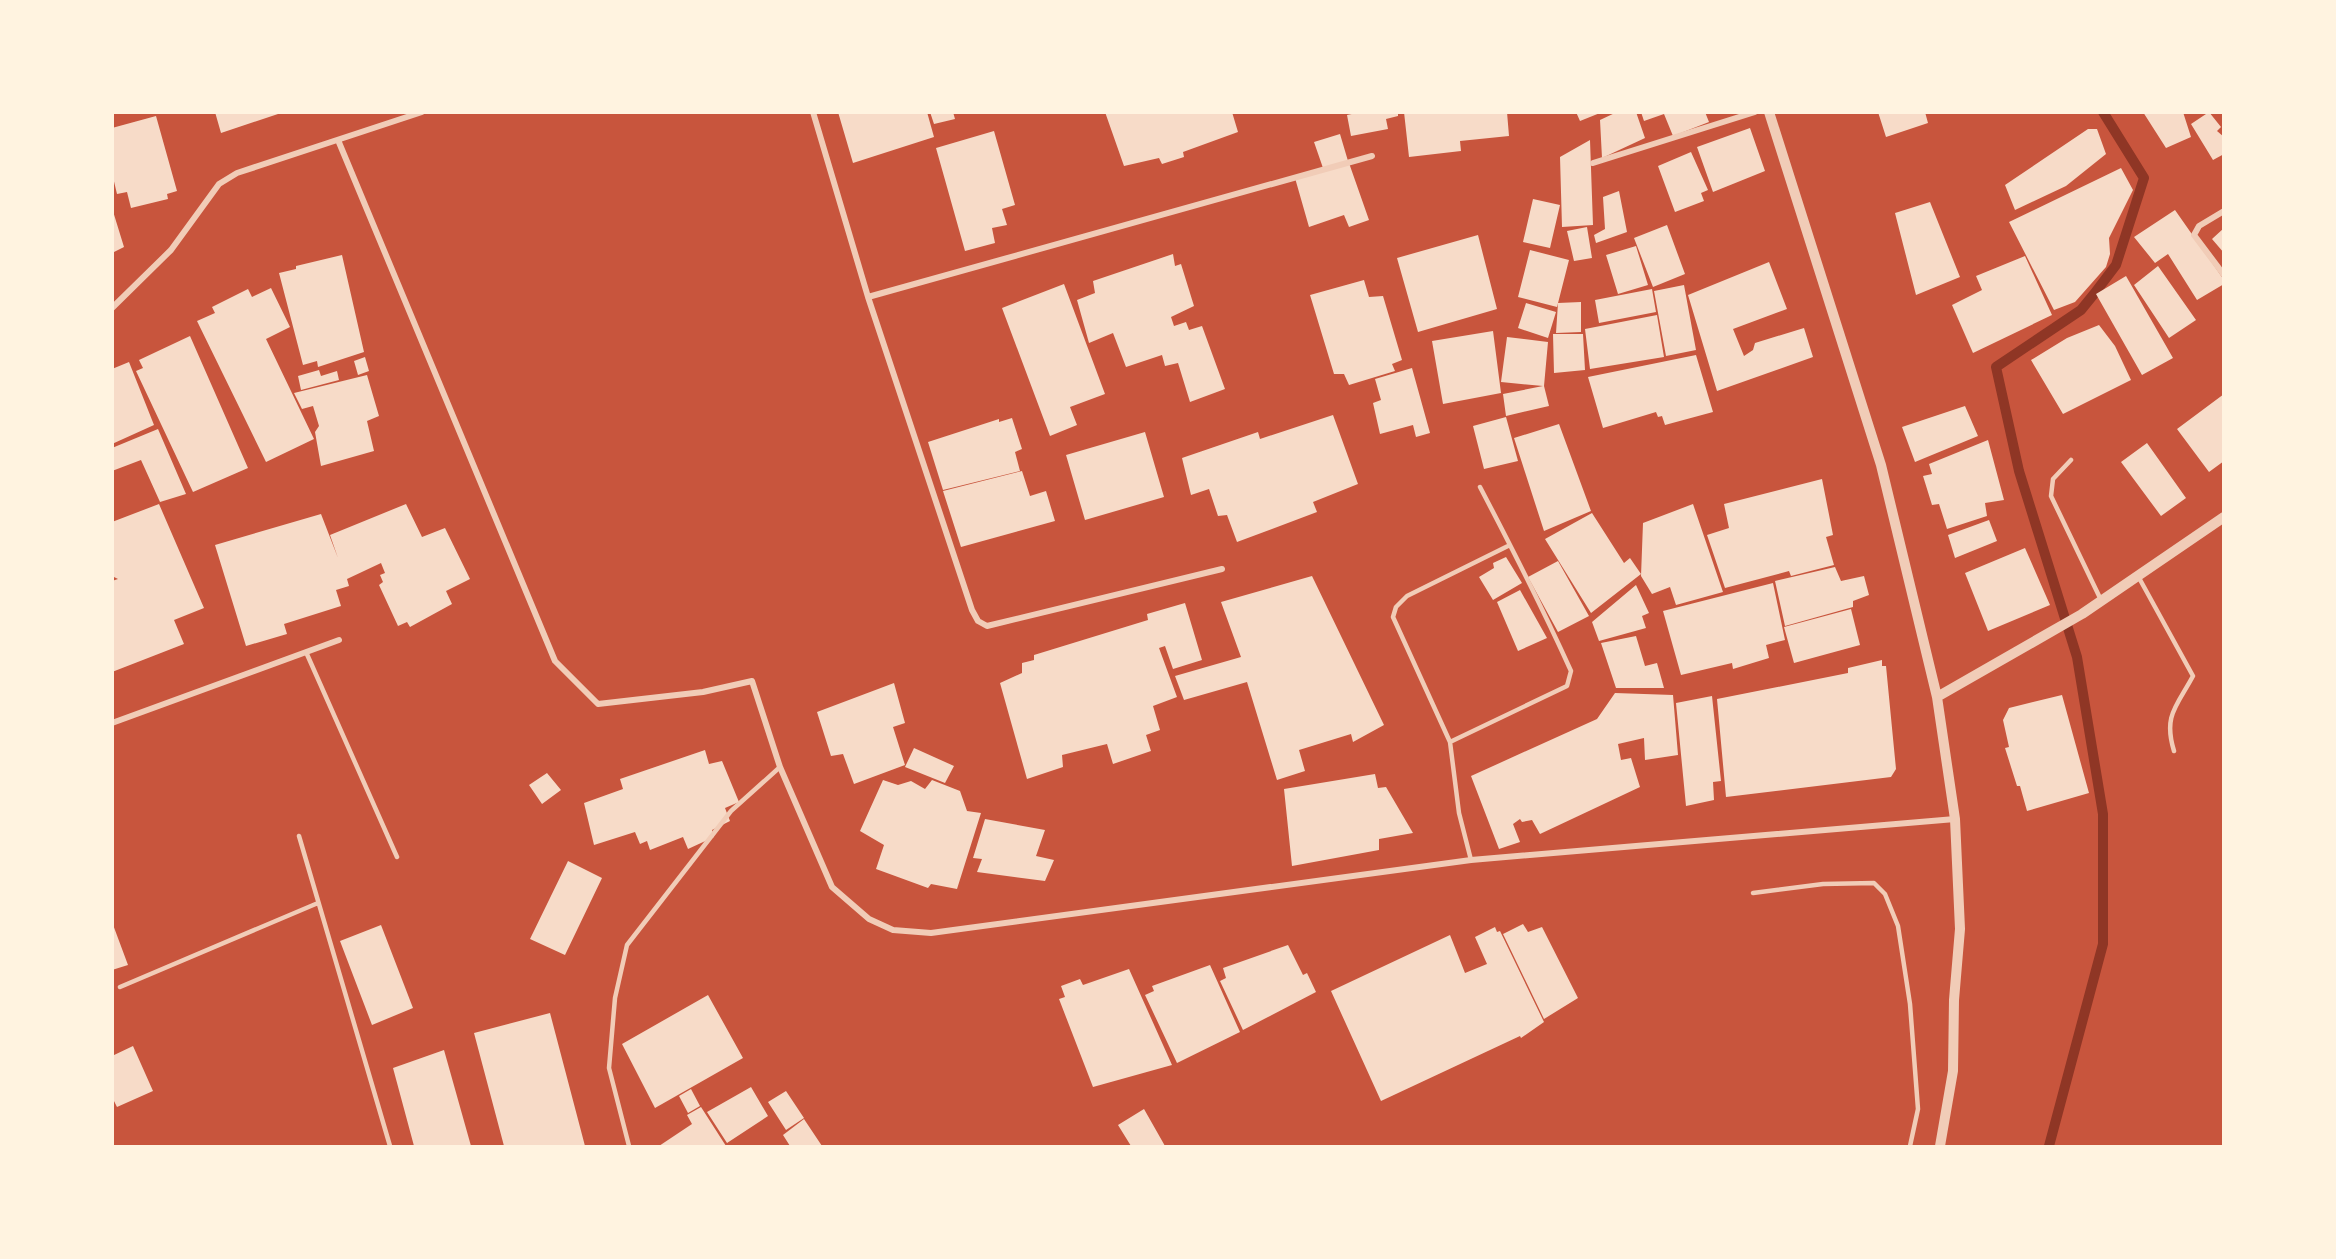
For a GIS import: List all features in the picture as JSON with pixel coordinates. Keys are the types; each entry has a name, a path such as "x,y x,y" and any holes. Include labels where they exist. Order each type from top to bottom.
{"street":[{"path":"112,308 171,250 219,184 237,173 422,112"},
{"path":"813,112 868,297 972,609 978,621 987,626 1222,569"},
{"path":"1593,163 1755,112"},
{"path":"1769,112 1881,465 1937,697 1955,819 1960,929 1954,1000 1953,1071 1940,1146"},
{"path":"338,140 555,661 598,704 703,692 752,681 780,767 832,887 869,919 893,930 931,933 1471,860 1955,819"},
{"path":"868,297 1372,156"},
{"path":"2223,211 2199,226 2194,236 2223,275"},
{"path":"1937,697 2082,614 2223,517"},
{"path":"112,723 339,640"}],"lane":[{"path":"2071,460 2053,479 2051,496 2101,600"},
{"path":"1450,742 1567,686 1571,680 1571,671 1480,487"},
{"path":"1471,860 1459,813 1450,742 1393,617 1396,607 1407,596 1510,545"},
{"path":"2138,576 2193,676 2177,701 2168,730 2174,751"},
{"path":"306,652 397,857"},
{"path":"629,1146 609,1068 615,998 627,945 731,811 780,767"},
{"path":"299,836 390,1146"},
{"path":"1753,893 1823,884 1874,883 1886,894 1898,926 1910,1004 1918,1109 1910,1146"},
{"path":"120,987 318,903"}],"building":[{"path":"215,112 281,112 281,113 221,133"},
{"path":"838,112 927,112 934,137 853,163"},
{"path":"930,112 953,112 955,119 934,124"},
{"path":"1105,112 1232,112 1238,132 1183,152 1184,157 1162,164 1159,158 1124,166"},
{"path":"1361,112 1398,112 1398,116 1386,119 1388,129 1351,136 1347,115"},
{"path":"1404,112 1507,112 1509,136 1460,141 1461,151 1409,157"},
{"path":"1576,112 1600,112 1600,113 1580,121"},
{"path":"1617,112 1636,112 1645,138 1602,158 1600,120"},
{"path":"1641,112 1705,112 1709,122 1673,136 1664,114 1644,121"},
{"path":"1878,112 1925,112 1928,123 1886,137"},
{"path":"2143,112 2183,112 2191,137 2166,148"},
{"path":"2209,112 2221,127 2217,131 2224,137 2224,154 2213,160 2191,124"},
{"path":"156,116 177,191 167,194 168,199 131,208 127,192 117,194 112,173 112,128"},
{"path":"1750,128 1765,171 1713,192 1697,147"},
{"path":"2088,129 2097,129 2106,154 2066,186 2015,210 2005,185"},
{"path":"994,131 1015,205 1002,209 1007,225 992,228 995,243 965,251 936,148"},
{"path":"1340,134 1348,161 1323,168 1314,142"},
{"path":"1590,140 1593,225 1562,227 1560,157"},
{"path":"1691,152 1708,190 1701,193 1704,201 1675,212 1658,166"},
{"path":"1349,163 1369,220 1349,227 1344,215 1309,227 1295,178"},
{"path":"2121,168 2133,190 2109,238 2110,254 2106,267 2075,302 2054,310 2009,222"},
{"path":"1619,191 1627,232 1596,243 1594,235 1605,229 1603,197"},
{"path":"1533,199 1560,205 1550,248 1523,242"},
{"path":"1930,202 1960,277 1916,295 1895,213"},
{"path":"112,208 124,247 112,253"},
{"path":"2175,210 2224,280 2224,284 2197,300 2168,254 2155,263 2134,237"},
{"path":"1667,225 1685,274 1653,287 1634,238"},
{"path":"1587,227 1592,258 1574,261 1567,231"},
{"path":"2224,228 2224,253 2212,239"},
{"path":"1478,235 1497,309 1418,332 1397,258"},
{"path":"1636,246 1648,285 1618,294 1606,255"},
{"path":"1530,250 1569,260 1557,307 1518,297"},
{"path":"1173,254 1175,266 1181,264 1194,306 1171,317 1174,326 1186,322 1189,330 1202,326 1225,389 1190,402 1178,363 1165,366 1162,355 1126,367 1113,333 1089,343 1077,300 1095,293 1093,281"},
{"path":"342,255 364,352 318,367 317,361 303,365 279,273 296,269 296,266"},
{"path":"2025,256 2052,315 1973,353 1952,305 1982,290 1976,276"},
{"path":"1769,262 1787,309 1733,329 1744,356 1753,350 1755,343 1804,328 1813,357 1717,391 1688,295"},
{"path":"2158,266 2196,320 2169,338 2134,285"},
{"path":"2126,276 2173,358 2142,375 2096,294"},
{"path":"1364,280 1369,297 1383,296 1402,360 1392,364 1395,371 1349,385 1344,374 1334,374 1310,295"},
{"path":"1064,284 1105,394 1070,407 1077,425 1050,436 1002,308"},
{"path":"1684,285 1696,350 1666,356 1654,291"},
{"path":"271,288 290,327 266,339 314,439 266,462 197,321 215,313 212,307 248,289 252,297"},
{"path":"1652,289 1656,312 1599,323 1595,300"},
{"path":"1581,302 1581,332 1556,333 1558,303"},
{"path":"1526,303 1556,312 1548,338 1518,328"},
{"path":"1657,315 1664,357 1590,369 1585,329"},
{"path":"2099,325 2115,346 2131,380 2063,414 2031,360 2067,338"},
{"path":"1493,331 1501,393 1443,404 1432,341"},
{"path":"1553,334 1583,334 1585,370 1554,373"},
{"path":"190,336 248,468 193,492 136,371 143,368 139,360"},
{"path":"1507,337 1548,342 1544,386 1549,406 1506,416 1503,394 1543,386 1501,382"},
{"path":"1696,355 1713,412 1665,425 1662,416 1658,417 1656,412 1603,428 1588,377"},
{"path":"365,357 369,371 358,375 354,361"},
{"path":"129,362 154,425 112,444 112,369"},
{"path":"1412,368 1430,433 1416,437 1413,425 1380,434 1373,403 1381,400 1375,379"},
{"path":"319,370 321,376 337,371 339,380 301,390 298,376"},
{"path":"367,375 379,416 367,421 374,451 321,466 315,432 319,426 313,406 302,409 294,393"},
{"path":"2224,394 2224,461 2209,472 2177,429"},
{"path":"1965,406 1978,436 1915,462 1902,427"},
{"path":"1333,415 1358,484 1313,502 1317,512 1237,542 1227,515 1218,516 1209,489 1191,495 1182,458 1258,432 1260,439"},
{"path":"1506,417 1518,461 1484,469 1473,426"},
{"path":"1012,418 1022,449 1015,452 1020,471 943,490 928,442 999,419 999,422"},
{"path":"1559,424 1591,511 1544,531 1514,438"},
{"path":"158,429 186,494 160,502 141,460 112,471 112,448"},
{"path":"1145,432 1164,497 1085,520 1066,455"},
{"path":"1988,440 2004,500 1985,503 1987,516 1947,529 1939,504 1932,505 1923,476 1932,474 1929,464"},
{"path":"2147,443 2186,498 2161,516 2121,462"},
{"path":"1022,471 1030,496 1046,491 1055,521 961,547 943,491"},
{"path":"1822,479 1833,535 1826,537 1834,565 1791,576 1789,571 1725,588 1707,535 1729,528 1724,504"},
{"path":"159,504 204,608 174,620 184,644 112,672 112,581 118,579 112,576 112,522"},
{"path":"406,504 422,537 445,528 470,579 446,591 452,604 410,627 407,622 398,626 379,585 383,582 380,575 385,573 381,563 347,579 349,586 336,590 341,606 284,624 287,634 246,646 215,545 321,514 338,558 330,535"},
{"path":"1693,504 1723,592 1676,605 1670,587 1652,594 1641,576 1643,523"},
{"path":"1592,513 1624,563 1630,558 1641,574 1591,613 1545,539"},
{"path":"1989,520 1997,541 1955,558 1948,535"},
{"path":"2025,548 2050,605 1988,631 1965,573"},
{"path":"1506,557 1522,583 1493,600 1479,577 1494,568 1493,563"},
{"path":"1558,561 1589,616 1558,632 1528,577"},
{"path":"1835,567 1841,581 1864,576 1869,595 1853,601 1853,607 1785,626 1775,581"},
{"path":"1312,576 1384,725 1353,742 1351,734 1299,750 1305,771 1277,780 1247,682 1184,700 1175,676 1241,657 1221,602"},
{"path":"1773,583 1785,640 1766,645 1769,658 1733,669 1732,663 1681,675 1663,611"},
{"path":"1636,585 1649,613 1642,616 1646,628 1599,641 1592,622"},
{"path":"1520,590 1547,638 1518,651 1497,602"},
{"path":"1185,603 1202,660 1173,669 1165,646 1159,648 1177,697 1153,706 1160,730 1146,735 1151,751 1113,764 1107,744 1062,755 1063,767 1027,779 1000,683 1022,673 1022,663 1034,660 1034,655 1148,620 1147,614"},
{"path":"1851,609 1860,645 1794,663 1784,627"},
{"path":"1636,636 1645,666 1657,663 1664,688 1616,688 1601,643"},
{"path":"1882,660 1882,666 1886,666 1896,769 1891,777 1726,797 1717,699 1848,673 1848,668"},
{"path":"894,683 905,723 893,727 905,765 854,784 843,754 831,756 817,712"},
{"path":"1615,693 1673,695 1678,755 1645,760 1644,738 1618,744 1621,760 1631,758 1640,787 1540,834 1532,820 1522,822 1520,819 1513,824 1520,842 1499,849 1471,776 1597,719"},
{"path":"2062,695 2089,793 2027,811 2005,748 2009,747 2003,720 2009,708"},
{"path":"1712,696 1721,781 1713,782 1714,800 1686,806 1676,703"},
{"path":"914,748 954,766 945,783 905,767"},
{"path":"705,750 709,764 722,761 739,802 725,808 730,821 712,830 714,837 688,849 683,837 650,850 647,841 640,844 635,832 594,845 584,803 623,789 620,779"},
{"path":"547,773 561,790 542,804 529,785"},
{"path":"1375,774 1378,788 1386,787 1413,833 1379,839 1379,850 1292,866 1284,789"},
{"path":"883,780 898,785 911,781 925,789 932,780 960,791 967,811 981,813 957,889 931,884 928,888 876,869 884,845 860,831"},
{"path":"985,819 1045,830 1036,856 1054,860 1045,881 977,872 982,859 973,858"},
{"path":"568,861 602,878 565,955 530,939"},
{"path":"112,922 128,965 112,970"},
{"path":"1523,924 1528,932 1542,927 1578,998 1544,1019 1503,934"},
{"path":"381,925 413,1008 372,1025 340,941"},
{"path":"1495,927 1497,932 1500,931 1544,1022 1521,1038 1520,1036 1381,1101 1331,991 1450,935 1465,973 1487,964 1475,937"},
{"path":"1288,945 1303,975 1307,973 1316,992 1243,1030 1220,981 1226,978 1223,968"},
{"path":"1210,965 1240,1032 1177,1063 1145,995 1154,991 1152,986"},
{"path":"1129,969 1172,1065 1093,1087 1059,999 1065,997 1061,986 1080,979 1083,985"},
{"path":"708,995 743,1058 655,1108 622,1044"},
{"path":"550,1013 585,1146 504,1146 474,1033"},
{"path":"133,1046 153,1091 117,1107 112,1097 112,1056"},
{"path":"444,1050 471,1146 414,1146 393,1068"},
{"path":"751,1087 768,1116 727,1143 707,1112"},
{"path":"691,1089 700,1106 688,1113 679,1096"},
{"path":"786,1091 804,1118 786,1130 768,1102"},
{"path":"701,1107 726,1146 659,1146 692,1124 687,1115"},
{"path":"1144,1109 1165,1146 1131,1146 1118,1125"},
{"path":"804,1119 822,1146 790,1146 783,1135"}],"waterway":[{"path":"2049,1146 2103,944 2103,814 2077,657 2019,471 1996,367 2081,310 2116,265 2144,178 2103,112"}]}
